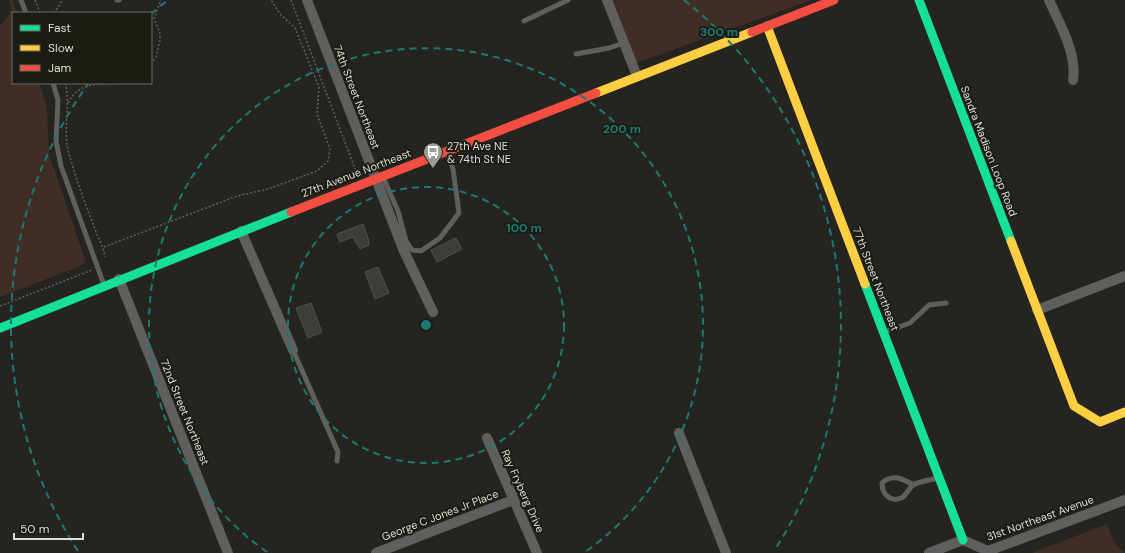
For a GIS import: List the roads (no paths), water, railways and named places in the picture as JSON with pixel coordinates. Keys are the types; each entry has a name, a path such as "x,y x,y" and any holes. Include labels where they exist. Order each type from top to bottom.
{"street":[{"name":"74th Street Northeast","path":"307,0 369,164 380,177 403,249 433,312"},
{"path":"607,0 637,76"},
{"name":"27th Avenue Northeast","path":"0,328 241,230 834,0"},
{"name":"Sandra Madison Loop Road","path":"919,0 1074,406 1100,422 1125,412"},
{"path":"1050,0 1072,54 1075,71 1073,80"},
{"name":"77th Street Northeast","path":"767,26 963,540"},
{"path":"241,230 293,350"},
{"path":"1037,310 1125,276"},
{"name":"72nd Street Northeast","path":"119,279 228,553"},
{"path":"679,433 726,553"},
{"name":"Ray Fryberg Drive","path":"487,438 537,553"},
{"name":"George C Jones Jr Place","path":"376,553 513,500"},
{"name":"31st Northeast Avenue","path":"963,540 988,551 1125,500"},
{"path":"929,553 963,540"}],"lane":[{"path":"21,0 26,12"},
{"path":"524,22 568,0"},
{"path":"576,54 609,48 624,43"},
{"path":"53,84 58,100 56,141 61,166 104,285"},
{"path":"380,177 398,211 406,241 412,250 421,251 440,238 459,213 453,169 447,150"},
{"path":"884,332 910,323 929,305 946,303"},
{"path":"293,350 338,452 337,461"},
{"path":"914,485 893,477 886,478 882,483 882,490 887,497 895,500 904,496 914,485 939,478"}],"place":[{"name":"27th Ave NE & 74th St NE","path":"433,169"}]}
